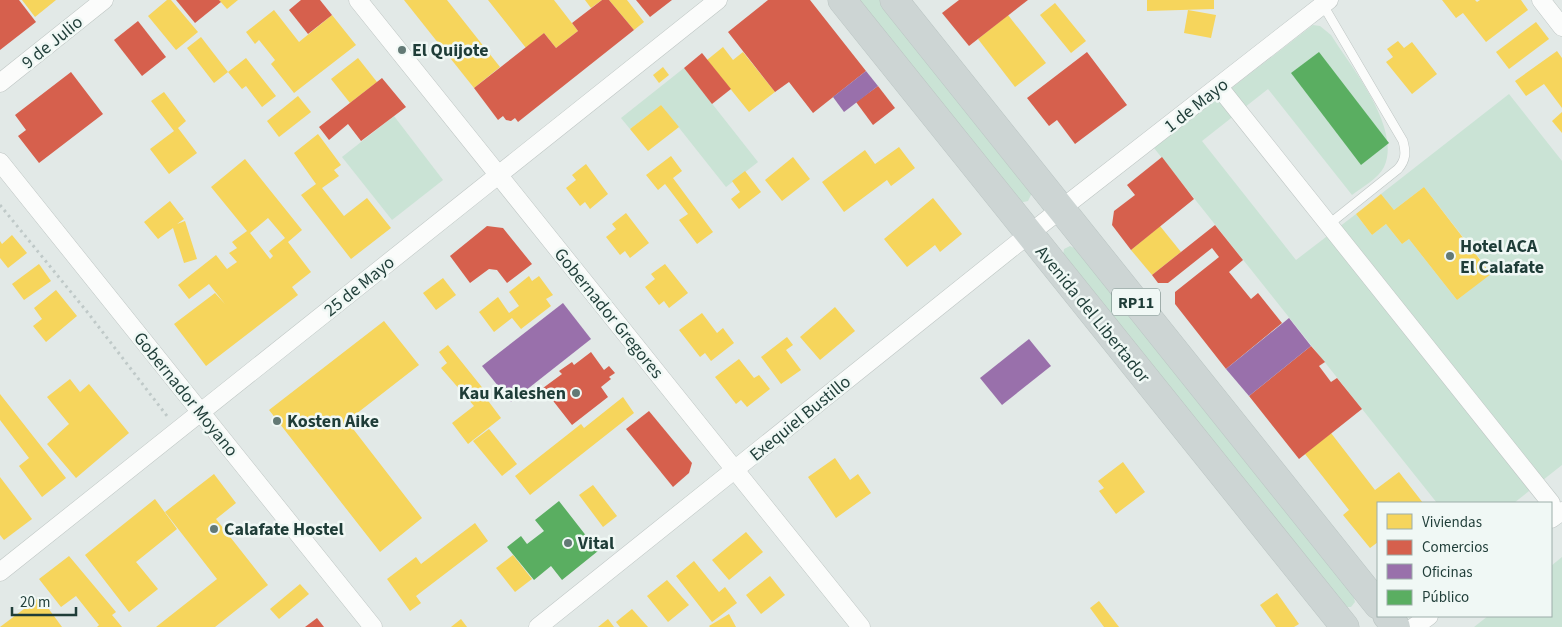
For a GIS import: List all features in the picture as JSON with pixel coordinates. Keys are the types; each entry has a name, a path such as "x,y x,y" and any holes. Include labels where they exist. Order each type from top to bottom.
{"main road":[{"name":"Avenida del Libertador","path":"842,0 1345,627"},
{"name":"RP11","path":"894,0 1377,604"},
{"path":"1388,617 1396,627"}],"street":[{"name":"9 de Julio","path":"0,83 104,0"},
{"name":"Gobernador Gregores","path":"358,0 860,627"},
{"name":"25 de Mayo","path":"0,572 718,0"},
{"path":"1541,0 1562,27"},
{"name":"1 de Mayo","path":"1062,208 1326,2"},
{"path":"1219,87 1549,502"},
{"name":"Gobernador Moyano","path":"0,162 373,627"},
{"name":"Exequiel Bustillo","path":"538,627 1062,208"},
{"path":"1414,627 1427,617"}],"lane":[{"path":"1326,2 1403,141 1405,149 1405,157 1398,169 1328,225"}],"path":[{"path":"0,205 88,313 178,430"}],"green space":[{"path":"857,0 881,0 1032,193 1028,201 1019,203"},
{"path":"1313,25 1320,26 1331,35 1372,98 1380,117 1386,134 1388,151 1384,167 1378,175 1352,195 1268,89 1202,141 1296,260 1356,214 1372,235 1386,224 1402,244 1409,239 1457,300 1491,273 1424,187 1394,210 1381,194 1509,94 1562,161 1562,465 1515,502 1436,502 1154,148"},
{"path":"684,68 758,162 726,187 661,105 630,129 621,118"},
{"path":"394,116 443,180 392,220 342,157"},
{"path":"1070,246 1076,249 1353,595 1355,602 1351,607 1345,607 1063,255 1064,249"},
{"path":"1562,557 1562,627 1474,627 1487,617 1552,617 1552,565"}],"building: Viviendas":[{"path":"22,0 56,0 35,17"},
{"path":"167,0 171,0 198,32 176,50 148,16"},
{"path":"219,0 238,0 227,9"},
{"path":"404,0 447,0 500,67 474,88"},
{"path":"488,0 554,0 578,31 556,48 544,33 526,48"},
{"path":"585,0 602,0 591,8"},
{"path":"609,0 627,0 644,22 634,30"},
{"path":"1147,0 1214,0 1214,9 1147,11"},
{"path":"1442,0 1475,0 1477,2 1480,0 1521,0 1528,10 1486,42 1463,13 1456,18"},
{"path":"1055,3 1086,41 1071,53 1040,15"},
{"path":"274,10 299,42 332,15 356,45 294,93 271,64 275,60 259,40 255,44 246,32"},
{"path":"1188,10 1216,15 1211,38 1184,33"},
{"path":"1008,15 1046,63 1015,87 978,39"},
{"path":"1536,22 1549,39 1509,69 1496,52"},
{"path":"201,37 228,72 214,83 187,48"},
{"path":"1398,41 1404,48 1412,42 1437,74 1412,94 1386,62 1393,57 1387,49"},
{"path":"723,47 733,60 743,52 775,92 749,112 707,60"},
{"path":"1557,51 1562,58 1562,108 1544,84 1526,96 1515,81"},
{"path":"246,58 276,96 262,107 246,86 242,89 228,72"},
{"path":"358,58 377,82 350,103 331,79"},
{"path":"663,67 669,75 659,83 653,75"},
{"path":"164,92 186,121 178,128 197,153 169,174 150,149 174,131 151,101"},
{"path":"298,96 311,112 279,137 267,121"},
{"path":"661,105 679,127 648,151 630,129"},
{"path":"1562,112 1562,133 1552,121"},
{"path":"318,134 341,165 334,170 339,176 322,188 344,216 367,198 391,228 351,259 301,195 316,184 294,153"},
{"path":"899,147 915,168 891,186 887,180 844,212 822,182 865,150 875,164"},
{"path":"671,156 682,171 673,178 713,232 697,244 679,220 688,214 665,184 658,190 646,175"},
{"path":"793,157 810,179 782,201 765,180"},
{"path":"245,159 302,230 288,242 311,272 292,287 298,295 206,366 174,324 215,293 225,304 209,284 189,299 178,285 216,255 227,269 237,262 229,253 237,248 232,242 247,231 211,187","holes":["268,218 285,238 269,251 273,256 270,259 250,233"]},
{"path":"586,164 608,194 590,209 585,202 580,206 566,188 576,180 572,175"},
{"path":"745,171 761,192 739,209 731,199 740,192 732,181"},
{"name":"Hotel ACA El Calafate","path":"1424,187 1491,274 1457,300 1409,239 1402,244 1386,224 1372,235 1356,214 1381,194 1394,210"},
{"path":"933,198 962,234 940,252 935,245 907,267 884,239"},
{"path":"170,201 184,219 177,224 185,221 197,259 184,263 173,228 158,239 144,222"},
{"path":"626,213 649,243 630,258 625,251 620,255 606,237 616,229 612,224"},
{"path":"1160,226 1181,252 1152,275 1131,250"},
{"path":"12,235 27,253 8,268 0,258 0,241 2,244"},
{"path":"39,264 51,281 24,300 12,284"},
{"path":"665,264 688,293 669,308 664,301 659,305 645,287 655,279 651,274"},
{"path":"529,276 532,281 539,276 553,295 546,299 551,306 521,329 512,318 494,332 479,312 498,297 509,313 519,306 509,292"},
{"path":"443,278 456,295 436,310 423,293"},
{"path":"56,290 77,316 46,342 33,326 42,319 34,308"},
{"path":"835,307 855,331 820,360 800,337"},
{"path":"702,313 717,333 723,328 734,343 711,361 705,353 700,357 679,330"},
{"path":"384,321 419,365 347,421 422,518 380,552 269,410"},
{"path":"787,337 793,345 786,350 801,370 781,384 761,357"},
{"path":"448,345 489,396 486,398 501,418 468,444 452,423 474,406 441,368 447,363 439,352"},
{"path":"739,359 754,378 759,375 770,389 747,407 741,400 736,404 715,377"},
{"path":"70,379 80,392 89,384 129,433 76,478 47,444 69,424 47,397"},
{"path":"0,394 66,478 42,497 19,466 29,458 0,420"},
{"path":"623,397 634,413 530,495 515,476 581,424 584,428"},
{"path":"489,429 517,464 502,476 473,441"},
{"path":"1331,433 1375,490 1399,472 1422,502 1377,502 1377,543 1370,548 1343,515 1349,510 1305,454"},
{"path":"835,458 850,480 858,474 871,493 836,518 808,477"},
{"path":"1123,462 1145,492 1116,514 1099,491 1104,488 1098,481"},
{"path":"214,474 236,503 216,519 268,585 215,627 156,627 217,579 165,512"},
{"path":"0,477 32,519 4,540 0,535"},
{"path":"593,485 617,516 603,527 579,495"},
{"path":"155,499 177,529 136,562 158,589 129,612 85,555"},
{"path":"475,523 488,541 416,596 421,603 410,611 387,579 416,557 421,564"},
{"path":"746,532 763,552 729,580 712,560"},
{"path":"513,555 532,579 515,592 496,568"},
{"path":"69,556 116,612 112,615 122,627 97,627 99,625 76,596 61,607 39,579"},
{"path":"694,561 719,592 725,587 737,603 712,622 676,576"},
{"path":"770,576 785,595 761,614 746,595"},
{"path":"667,580 689,605 668,622 647,596"},
{"path":"300,584 309,594 279,619 270,609"},
{"path":"1277,593 1299,624 1294,627 1276,627 1260,605"},
{"path":"40,597 62,627 0,627"},
{"path":"1099,601 1119,627 1104,627 1090,608"},
{"path":"632,609 648,627 620,627 616,622"},
{"path":"729,614 736,627 709,626"},
{"path":"461,619 467,627 451,627"},
{"path":"608,619 614,627 598,627"}],"building: Comercios":[{"path":"0,0 19,0 36,22 0,50"},
{"path":"176,0 219,0 221,2 195,23"},
{"path":"301,0 320,0 332,15 308,34 289,10"},
{"path":"602,0 609,0 634,30 518,122 515,118 511,121 506,120 503,116 498,120 474,88 544,33 556,48 578,31 572,23"},
{"path":"636,0 672,0 650,17"},
{"path":"768,0 810,0 866,71 813,113 789,82 775,92 728,32"},
{"path":"959,0 1028,0 969,46 942,13"},
{"path":"138,21 166,57 142,76 114,40"},
{"path":"1087,52 1127,105 1075,144 1057,120 1049,126 1027,98"},
{"path":"702,53 731,89 712,104 684,68"},
{"path":"71,72 103,114 39,163 18,136 26,130 15,115"},
{"path":"382,78 406,107 361,141 348,124 329,140 319,127"},
{"path":"878,86 895,108 873,125 856,102"},
{"path":"1162,157 1194,199 1131,250 1112,225 1114,211 1135,195 1127,185"},
{"path":"1215,225 1243,260 1229,272 1251,299 1258,293 1282,323 1226,369 1175,304 1175,292 1219,257 1212,248 1168,283 1158,283 1152,275"},
{"path":"487,226 503,228 532,264 507,283 497,270 489,269 470,283 450,256"},
{"path":"1311,346 1325,362 1319,366 1331,382 1337,378 1362,409 1299,459 1249,396"},
{"name":"Kau Kaleshen","path":"591,352 604,370 609,366 615,373 601,387 608,397 572,425 543,388 562,374 559,371 572,362 574,365"},
{"path":"649,411 692,463 689,473 673,487 626,429"},
{"path":"317,618 324,627 305,627"}],"building: Oficinas":[{"path":"866,71 878,86 844,112 833,97"},
{"path":"563,303 591,339 511,402 482,366"},
{"path":"1289,318 1311,346 1249,396 1226,369"},
{"path":"1029,339 1051,366 1002,405 980,378"}],"building: Público":[{"path":"1319,52 1389,143 1361,165 1291,73"},
{"path":"559,501 598,551 562,580 551,566 534,580 507,547 521,536 527,544 544,531 535,520"}],"place":[{"name":"El Quijote","path":"402,50"},
{"name":"Hotel ACA El Calafate","path":"1450,256"},
{"name":"Kau Kaleshen","path":"576,393"},
{"name":"Kosten Aike","path":"277,421"},
{"name":"Calafate Hostel","path":"214,529"},
{"name":"Vital","path":"568,543"}]}
